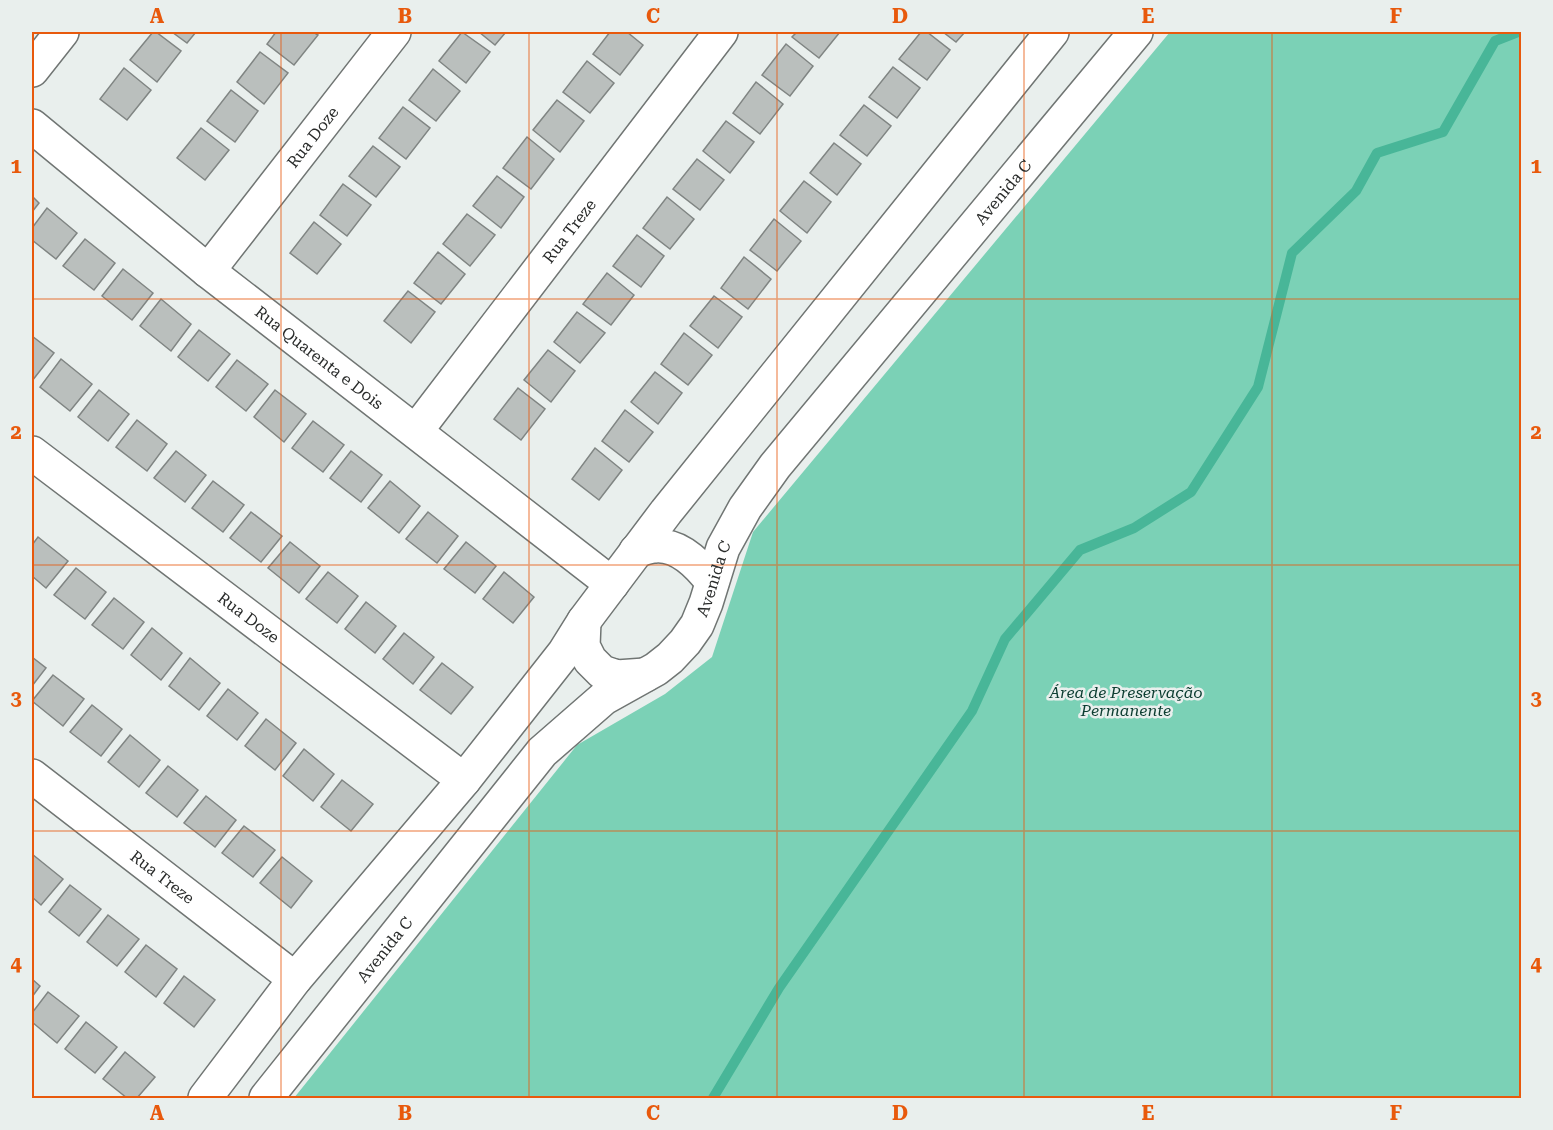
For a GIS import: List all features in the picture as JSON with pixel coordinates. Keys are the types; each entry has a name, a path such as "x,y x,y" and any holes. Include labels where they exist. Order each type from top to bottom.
{"street":[{"path":"32,70 62,32"},
{"name":"Rua Doze","path":"208,271 394,32"},
{"name":"Rua Treze","path":"416,431 721,32"},
{"path":"205,1098 295,979 464,780 564,654 584,621 636,551 1052,32"},
{"name":"Avenida C","path":"266,1098 542,752 604,698 670,658 685,642 697,625 723,548 745,508 775,466 1136,32"},
{"name":"Rua Quarenta e Dois","path":"32,126 208,271 612,584"},
{"name":"Rua Doze","path":"32,453 464,780"},
{"path":"636,551 655,546 671,548 687,556 712,582"},
{"path":"584,621 583,646 590,660 602,672 617,677 645,675"},
{"name":"Rua Treze","path":"32,776 295,979"}],"green space":[{"name":"Área de Preservação Permanente","path":"1170,32 1521,32 1521,1098 294,1098 577,745 665,694 712,657 753,532"}],"building":[{"path":"153,32 181,51 157,82 130,60"},
{"path":"172,32 196,32 187,43"},
{"path":"276,32 313,32 318,35 294,65 267,44"},
{"path":"462,32 490,52 466,83 439,61"},
{"path":"479,32 506,32 495,45"},
{"path":"610,32 627,32 643,45 620,75 593,54"},
{"path":"797,32 840,32 819,58 792,37"},
{"path":"921,32 927,32 950,50 927,80 899,59"},
{"path":"943,32 965,32 956,42"},
{"path":"786,44 813,66 790,96 762,75"},
{"path":"260,52 288,73 264,104 237,82"},
{"path":"587,61 614,83 590,113 563,92"},
{"path":"893,67 920,88 897,118 869,97"},
{"path":"124,68 151,90 127,120 100,99"},
{"path":"433,69 460,91 436,121 409,100"},
{"path":"756,82 783,104 760,134 733,113"},
{"path":"231,90 258,111 235,142 207,121"},
{"path":"557,100 584,121 560,152 533,130"},
{"path":"864,105 891,126 867,156 840,135"},
{"path":"403,107 430,128 406,159 379,138"},
{"path":"726,121 754,142 730,173 703,151"},
{"path":"201,128 229,150 205,180 177,158"},
{"path":"527,137 554,159 531,189 503,168"},
{"path":"834,143 861,164 837,195 810,173"},
{"path":"373,146 400,167 376,197 349,176"},
{"path":"697,159 724,180 700,210 673,189"},
{"path":"497,176 524,197 501,228 473,206"},
{"path":"804,181 831,202 807,233 780,211"},
{"path":"343,184 371,205 347,236 320,215"},
{"path":"32,196 39,203 32,212"},
{"path":"667,197 694,219 670,249 643,228"},
{"path":"47,208 77,233 56,259 32,240 32,228"},
{"path":"467,214 495,235 470,266 443,244"},
{"path":"774,219 801,241 777,271 750,250"},
{"path":"314,222 341,244 317,274 290,253"},
{"path":"637,235 664,256 641,287 613,266"},
{"path":"85,239 115,263 94,290 63,266"},
{"path":"438,252 465,274 441,304 414,283"},
{"path":"744,257 771,279 748,309 721,288"},
{"path":"123,269 153,293 132,320 102,296"},
{"path":"607,273 634,295 611,325 583,304"},
{"path":"408,291 435,312 411,343 384,321"},
{"path":"714,296 742,317 718,348 690,326"},
{"path":"161,299 191,324 171,351 140,326"},
{"path":"577,312 605,333 580,363 554,342"},
{"path":"199,330 230,354 208,381 178,357"},
{"path":"684,333 712,355 688,385 661,364"},
{"path":"32,336 54,353 32,381"},
{"path":"548,350 575,371 551,402 524,380"},
{"path":"61,359 92,384 70,411 40,387"},
{"path":"237,360 268,384 246,411 216,387"},
{"path":"655,372 682,393 658,424 631,402"},
{"path":"518,388 545,409 521,440 494,419"},
{"path":"99,390 129,414 108,441 78,417"},
{"path":"275,390 306,414 284,442 254,417"},
{"path":"625,410 653,432 629,462 602,441"},
{"path":"137,420 167,444 147,471 116,447"},
{"path":"313,421 344,445 323,472 292,448"},
{"path":"595,448 622,470 599,500 572,479"},
{"path":"176,451 206,475 185,502 154,478"},
{"path":"351,451 382,475 361,502 330,478"},
{"path":"213,481 244,505 223,532 192,508"},
{"path":"390,481 420,506 399,533 368,508"},
{"path":"251,512 282,536 261,562 230,538"},
{"path":"428,512 458,536 437,563 406,539"},
{"path":"38,537 68,561 46,588 32,576 32,545"},
{"path":"290,542 320,566 299,593 268,568"},
{"path":"466,542 496,566 475,593 444,569"},
{"path":"76,568 106,592 85,619 54,595"},
{"path":"328,572 358,596 337,623 306,599"},
{"path":"504,572 534,597 513,623 483,599"},
{"path":"114,598 144,622 123,649 92,625"},
{"path":"366,602 396,626 375,653 345,629"},
{"path":"152,628 182,653 161,680 131,655"},
{"path":"404,633 434,657 413,684 383,659"},
{"path":"32,657 46,668 32,686"},
{"path":"190,658 220,683 199,710 169,686"},
{"path":"442,663 473,687 451,714 420,690"},
{"path":"53,675 84,699 63,726 32,701"},
{"path":"228,689 258,713 237,740 207,716"},
{"path":"92,705 122,729 101,756 70,732"},
{"path":"266,719 296,743 275,770 245,746"},
{"path":"130,735 160,760 139,787 108,762"},
{"path":"304,749 334,774 313,801 283,776"},
{"path":"168,766 198,790 177,817 146,793"},
{"path":"342,780 373,804 351,831 321,807"},
{"path":"206,796 236,820 215,847 184,823"},
{"path":"244,826 275,850 253,877 222,853"},
{"path":"32,854 63,879 41,905 32,897"},
{"path":"282,857 312,881 291,908 260,883"},
{"path":"70,885 101,909 79,936 49,912"},
{"path":"108,915 139,939 117,966 87,942"},
{"path":"146,945 177,969 156,997 125,972"},
{"path":"184,976 215,1000 194,1027 164,1003"},
{"path":"32,979 40,986 32,997"},
{"path":"48,992 79,1016 57,1043 32,1022 32,1013"},
{"path":"86,1022 117,1047 95,1073 65,1049"},
{"path":"125,1052 155,1077 137,1098 127,1098 103,1079"}],"waterway":[{"path":"713,1098 779,988 972,711 1005,639 1080,550 1134,528 1191,492 1258,387 1292,253 1356,191 1377,153 1443,132 1495,41 1518,32"}]}
